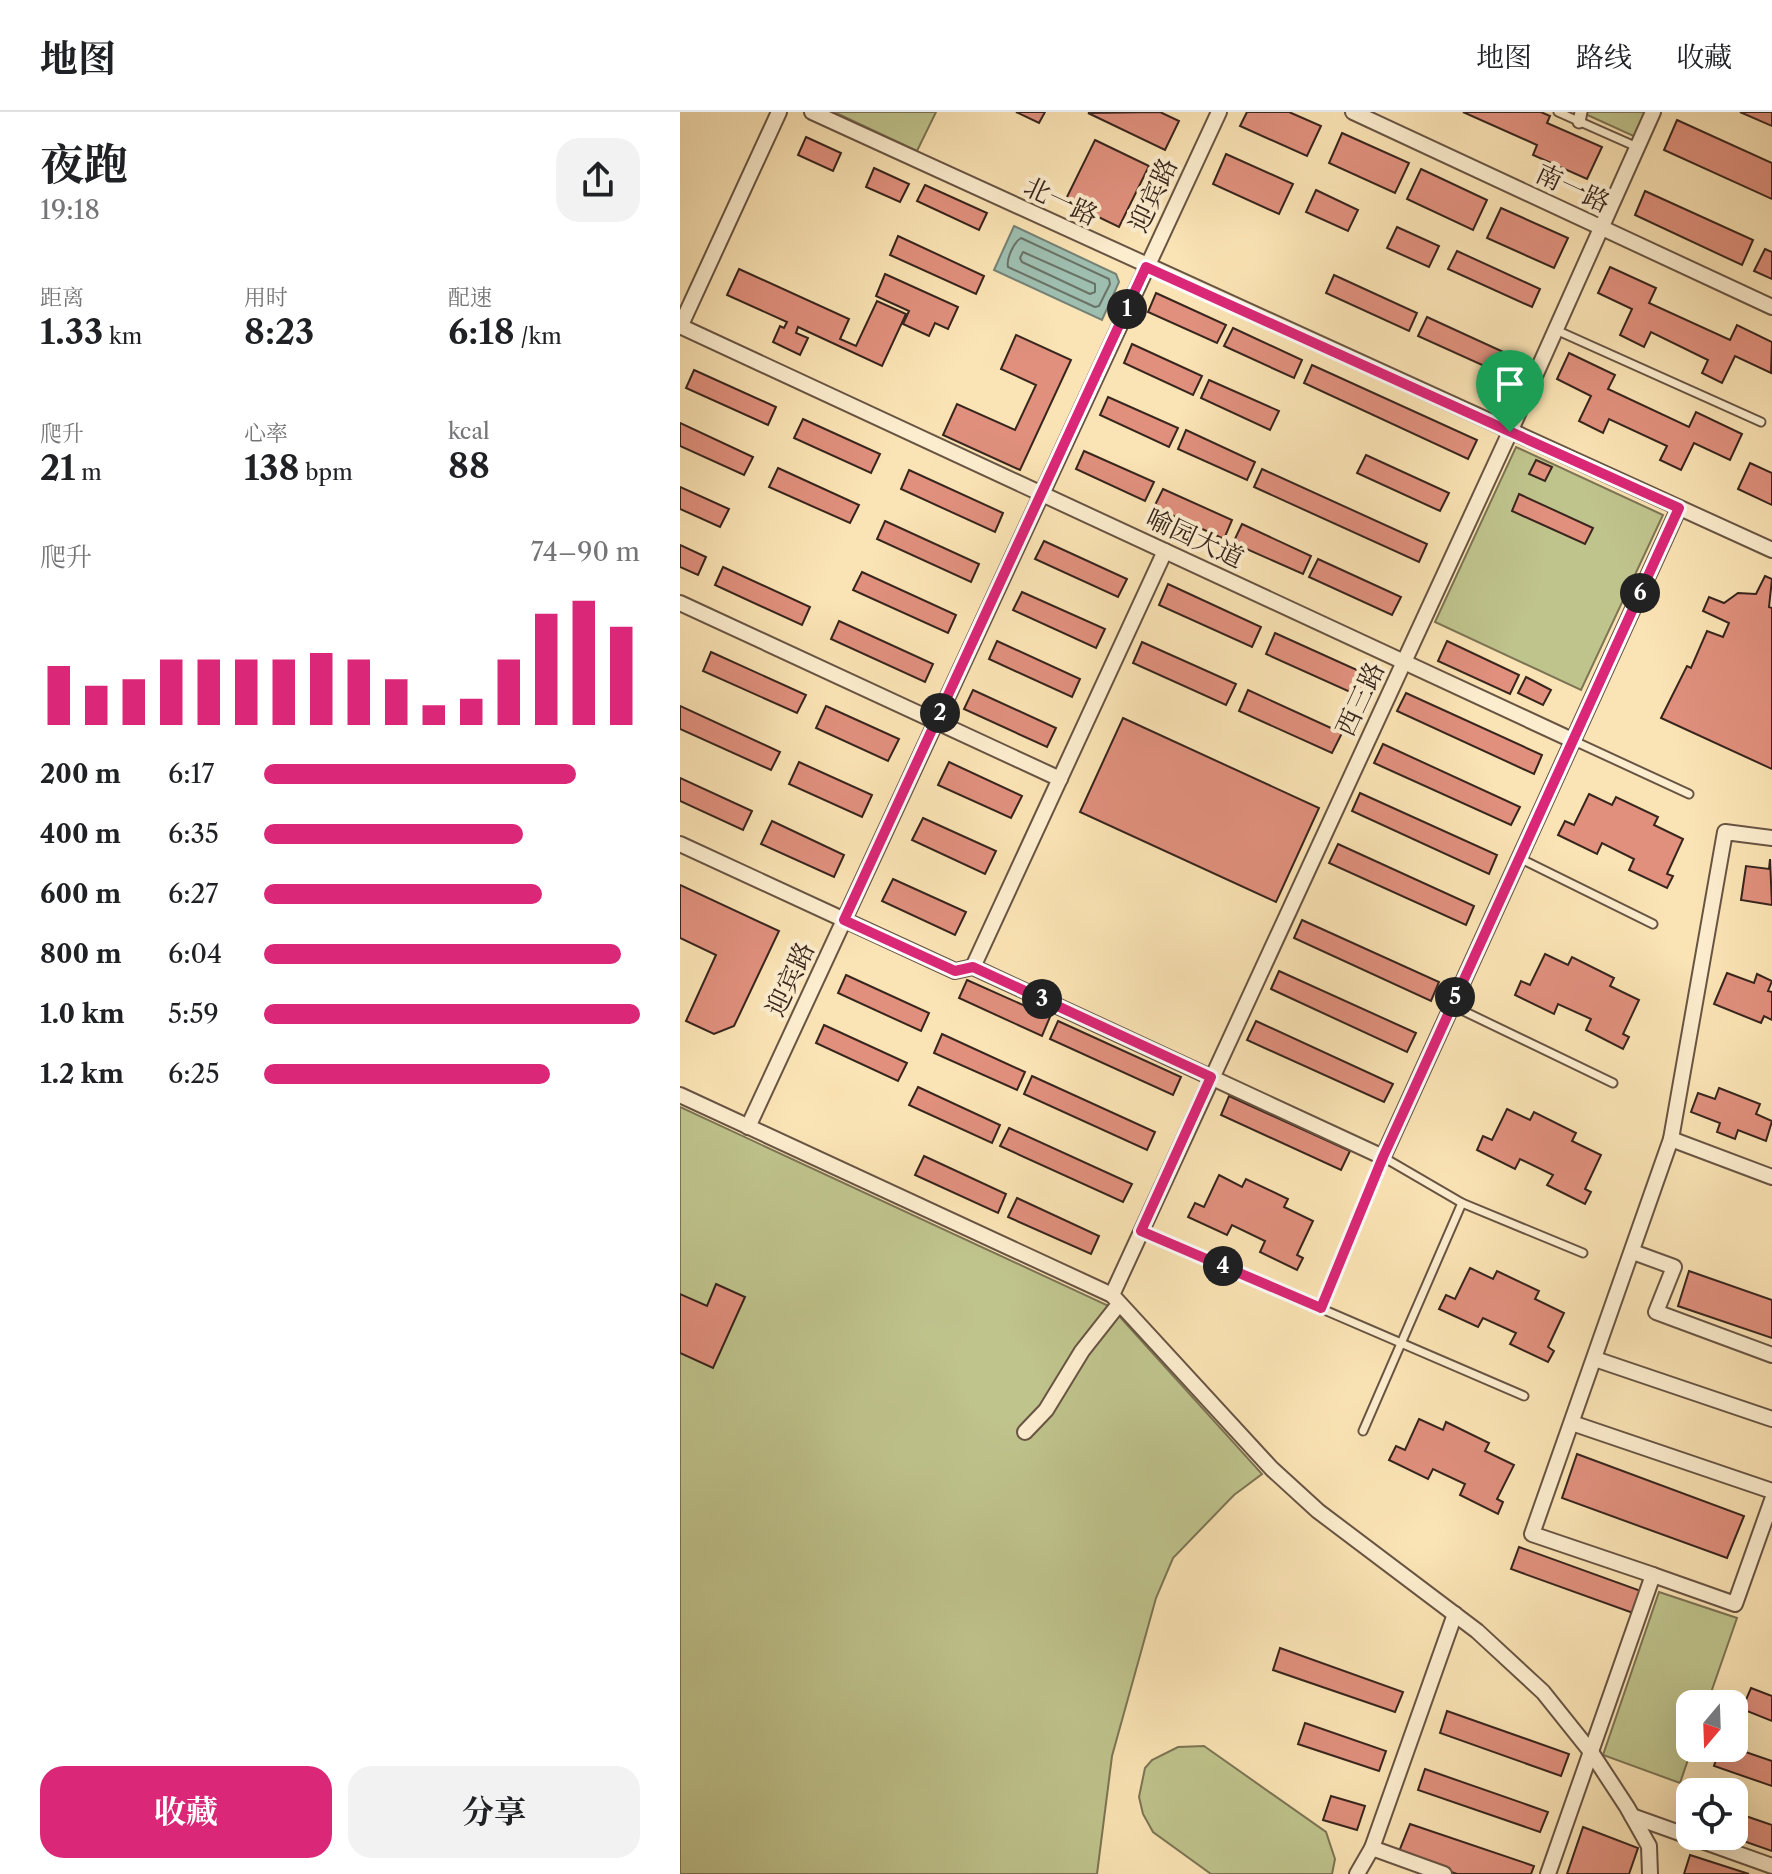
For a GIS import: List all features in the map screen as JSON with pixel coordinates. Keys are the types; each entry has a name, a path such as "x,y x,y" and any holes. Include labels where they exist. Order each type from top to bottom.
{"street":[{"path":"680,326 779,112"},
{"name":"北一路","path":"812,112 1772,550"},
{"name":"迎宾路","path":"748,1127 1219,112"},
{"name":"南一路","path":"1353,112 1772,307"},
{"name":"西三路","path":"1025,1432 1046,1410 1116,1300 1141,1231 1510,432 1653,112"},
{"name":"喻园大道","path":"680,326 1572,740"},
{"path":"680,844 955,971 973,967 1383,1157 1679,508"},
{"path":"973,967 1165,551"},
{"path":"680,603 1060,779"},
{"path":"1772,838 1725,832 1671,1139 1532,1534 1735,1604 1772,1500"},
{"path":"680,1095 1116,1300 1272,1469 1318,1511 1455,1614 1543,1692 1591,1752 1632,1816 1649,1846 1650,1874"},
{"path":"1671,1139 1772,1177"},
{"path":"1633,1252 1674,1267 1656,1312 1772,1355"},
{"path":"1595,1359 1772,1419"},
{"path":"1572,1423 1772,1491"},
{"path":"1548,1874 1653,1575"},
{"path":"1357,1874 1372,1848 1455,1614"},
{"path":"1632,1816 1772,1866"},
{"path":"1372,1848 1444,1874"}],"lane":[{"path":"1558,112 1580,117 1637,147"},
{"path":"1556,330 1761,422"},
{"name":"喻园大道","path":"1572,740 1689,794"},
{"path":"1519,858 1653,924"},
{"path":"1452,1006 1613,1083"},
{"path":"1321,1308 1383,1157 1462,1203 1583,1253"},
{"path":"1363,1431 1462,1203"},
{"path":"1141,1231 1524,1396"}],"green space":[{"path":"834,112 936,112 917,151"},
{"path":"1581,112 1651,112 1640,139"},
{"path":"1516,447 1663,515 1581,690 1435,622"},
{"path":"680,1107 1111,1307 1262,1474 1234,1495 1173,1558 1156,1598 1112,1756 1097,1874 680,1874"},
{"path":"1659,1592 1737,1618 1712,1690 1676,1690 1676,1762 1687,1762 1682,1778 1676,1778 1676,1782 1603,1755"},
{"path":"1204,1746 1326,1832 1335,1859 1332,1874 1211,1874 1153,1832 1143,1814 1139,1797 1145,1768 1152,1760 1178,1747"}],"water":[{"path":"1014,226 1116,274 1119,282 1102,320 994,270"}],"building":[{"path":"1016,112 1045,112 1039,123"},
{"path":"1160,112 1179,121 1165,150 1088,113"},
{"path":"1247,112 1289,112 1321,126 1307,156 1240,126"},
{"path":"1463,112 1541,112 1550,116 1547,123 1602,147 1587,179 1533,155 1537,145"},
{"path":"1740,112 1772,112 1772,126"},
{"path":"1677,120 1772,163 1772,199 1664,150"},
{"path":"1342,133 1409,163 1395,193 1329,163"},
{"path":"806,137 841,153 833,171 798,155"},
{"path":"1095,140 1149,166 1119,227 1065,201"},
{"path":"1226,154 1293,184 1279,214 1213,184"},
{"path":"874,168 909,184 900,202 866,187"},
{"path":"1421,169 1487,200 1473,230 1407,199"},
{"path":"925,185 987,213 979,230 917,201"},
{"path":"1316,190 1358,210 1348,231 1306,212"},
{"path":"1645,191 1753,240 1742,265 1635,215"},
{"path":"1501,208 1568,238 1554,268 1487,238"},
{"path":"1397,227 1439,246 1429,267 1387,248"},
{"path":"898,236 984,276 976,294 890,255"},
{"path":"1765,249 1772,252 1772,279 1754,271"},
{"path":"1457,251 1540,289 1532,307 1448,269"},
{"path":"1610,267 1656,288 1649,303 1730,340 1737,325 1772,342 1771,373 1735,356 1722,383 1702,373 1708,360 1651,332 1644,347 1620,335 1632,309 1598,293"},
{"path":"739,269 849,319 840,339 856,346 877,301 906,314 882,366 798,327 796,333 808,338 800,355 773,342 780,326 784,328 787,322 727,295"},
{"path":"885,274 958,307 948,329 935,323 929,336 903,324 909,311 876,296"},
{"path":"1334,275 1417,313 1409,331 1326,293"},
{"path":"1156,293 1226,325 1217,343 1148,312"},
{"path":"1427,317 1510,355 1502,374 1418,336"},
{"path":"1233,328 1302,360 1294,378 1224,346"},
{"path":"1016,335 1071,360 1020,470 943,435 957,404 1015,430 1036,385 1001,369"},
{"path":"1132,344 1202,376 1193,395 1124,363"},
{"path":"1569,353 1615,375 1608,389 1689,427 1696,412 1742,434 1730,460 1694,443 1681,470 1660,460 1667,446 1609,419 1603,433 1579,421 1591,396 1557,379"},
{"path":"1312,365 1477,440 1468,459 1304,383"},
{"path":"694,370 776,407 768,425 686,388"},
{"path":"1209,380 1279,411 1270,430 1201,398"},
{"path":"1108,397 1178,428 1169,447 1100,415"},
{"path":"803,419 880,454 871,473 794,438"},
{"path":"680,423 753,457 744,475 680,446"},
{"path":"1186,430 1255,462 1247,480 1178,449"},
{"path":"1084,451 1154,482 1145,501 1076,469"},
{"path":"1366,455 1449,493 1440,511 1357,473"},
{"path":"1536,460 1552,467 1545,481 1529,474"},
{"path":"1750,463 1772,473 1772,505 1738,489"},
{"path":"778,468 859,505 850,523 769,487"},
{"path":"1262,469 1427,544 1419,562 1254,487"},
{"path":"909,470 1003,513 995,532 901,489"},
{"path":"680,487 729,509 720,527 680,509"},
{"path":"1163,489 1232,520 1224,539 1154,507"},
{"path":"1519,494 1593,528 1585,544 1512,511"},
{"path":"885,521 979,564 971,582 877,539"},
{"path":"1242,524 1311,556 1303,574 1233,543"},
{"path":"1044,541 1127,579 1118,597 1035,559"},
{"path":"680,545 706,557 698,575 680,567"},
{"path":"1318,559 1401,597 1392,615 1309,577"},
{"path":"723,567 810,607 802,625 715,585"},
{"path":"862,572 956,615 948,633 853,590"},
{"path":"1765,576 1772,579 1769,607 1772,608 1772,769 1661,718 1687,666 1691,668 1707,631 1723,637 1729,623 1703,611 1709,597 1724,603 1738,593 1756,594"},
{"path":"1168,584 1261,627 1252,647 1159,605"},
{"path":"1022,592 1105,629 1096,648 1013,610"},
{"path":"839,621 933,664 925,682 831,639"},
{"path":"1275,633 1368,675 1359,696 1266,654"},
{"path":"997,641 1080,679 1072,697 989,659"},
{"path":"1447,641 1519,675 1510,694 1438,661"},
{"path":"1142,642 1236,684 1226,705 1133,663"},
{"path":"711,652 806,695 797,713 703,671"},
{"path":"1526,677 1551,690 1543,705 1518,693"},
{"path":"973,690 1056,728 1047,747 964,709"},
{"path":"1248,690 1342,733 1332,753 1239,711"},
{"path":"1406,693 1542,755 1534,774 1397,711"},
{"path":"680,706 780,752 771,770 680,729"},
{"path":"826,706 899,739 888,761 816,728"},
{"path":"1123,718 1319,808 1276,902 1080,812"},
{"path":"1383,744 1520,807 1511,825 1374,763"},
{"path":"799,762 872,795 862,817 789,784"},
{"path":"949,762 1022,796 1011,818 938,785"},
{"path":"680,778 752,811 743,830 680,801"},
{"path":"1360,793 1497,855 1489,874 1352,811"},
{"path":"1589,794 1612,805 1616,797 1658,817 1654,825 1683,839 1667,874 1673,876 1667,888 1629,870 1634,859 1602,843 1597,854 1558,835 1565,821 1574,825"},
{"path":"923,818 996,851 985,874 912,840"},
{"path":"772,821 844,855 834,877 761,844"},
{"path":"1338,844 1474,906 1466,925 1329,863"},
{"path":"1770,859 1772,905 1741,900 1746,866 1769,869"},
{"path":"893,879 966,912 955,935 882,901"},
{"path":"680,885 779,931 734,1026 714,1034 686,1021 716,955 680,938"},
{"path":"1302,920 1439,982 1431,1001 1294,938"},
{"path":"1545,954 1568,965 1572,957 1614,978 1610,986 1639,1000 1623,1034 1629,1037 1623,1049 1586,1030 1591,1019 1558,1004 1554,1014 1515,995 1521,981 1530,985"},
{"path":"1279,971 1416,1033 1407,1052 1271,989"},
{"path":"1727,973 1754,983 1757,974 1772,981 1768,991 1772,992 1772,1020 1764,1016 1761,1023 1714,1004"},
{"path":"846,975 929,1013 921,1031 838,993"},
{"path":"967,980 1050,1017 1042,1036 959,998"},
{"path":"1058,1021 1181,1077 1173,1095 1050,1039"},
{"path":"1256,1021 1393,1084 1384,1102 1247,1040"},
{"path":"824,1025 907,1063 898,1081 816,1043"},
{"path":"942,1034 1025,1072 1017,1090 934,1053"},
{"path":"1032,1076 1155,1132 1147,1150 1024,1094"},
{"path":"918,1087 1000,1125 992,1143 909,1105"},
{"path":"1719,1088 1760,1104 1756,1114 1772,1121 1766,1141 1738,1130 1735,1139 1717,1132 1720,1123 1691,1112 1698,1093 1715,1099"},
{"path":"1229,1096 1350,1151 1341,1170 1221,1115"},
{"path":"1507,1109 1530,1120 1534,1112 1576,1133 1572,1141 1601,1155 1585,1189 1591,1192 1585,1204 1547,1185 1553,1175 1520,1159 1515,1169 1477,1150 1483,1136 1492,1140"},
{"path":"1009,1128 1132,1184 1123,1202 1000,1146"},
{"path":"924,1156 1006,1194 998,1213 915,1175"},
{"path":"1219,1175 1242,1187 1246,1179 1288,1199 1284,1207 1313,1221 1297,1255 1303,1258 1297,1270 1260,1252 1265,1241 1232,1225 1227,1235 1188,1217 1195,1203 1204,1207"},
{"path":"1017,1198 1099,1236 1091,1254 1008,1217"},
{"path":"1470,1268 1493,1279 1497,1271 1539,1291 1535,1299 1564,1313 1548,1347 1554,1351 1548,1362 1510,1344 1516,1333 1483,1318 1478,1327 1439,1309 1446,1295 1455,1299"},
{"path":"1689,1271 1772,1300 1772,1338 1678,1306"},
{"path":"716,1284 745,1297 713,1368 680,1353 680,1294 707,1306"},
{"path":"1419,1419 1443,1430 1446,1422 1489,1443 1485,1451 1514,1465 1497,1499 1503,1502 1498,1514 1460,1495 1465,1484 1433,1469 1428,1479 1389,1460 1396,1446 1405,1450"},
{"path":"1577,1454 1744,1516 1727,1558 1562,1498"},
{"path":"1519,1547 1641,1591 1633,1613 1511,1569"},
{"path":"1280,1648 1403,1692 1395,1712 1273,1670"},
{"path":"1751,1688 1772,1696 1772,1721 1748,1711"},
{"path":"1447,1711 1569,1754 1561,1776 1440,1733"},
{"path":"1305,1723 1386,1751 1379,1771 1298,1744"},
{"path":"1748,1753 1772,1761 1772,1786 1714,1766 1715,1762 1748,1762"},
{"path":"1425,1769 1548,1812 1540,1832 1418,1790"},
{"path":"1331,1796 1365,1806 1357,1830 1323,1820"},
{"path":"1748,1817 1772,1825 1772,1851 1748,1843"},
{"path":"1410,1824 1534,1866 1531,1874 1457,1874 1398,1854"},
{"path":"1583,1827 1638,1848 1629,1874 1567,1874"},
{"path":"1690,1855 1749,1874 1684,1874"}],"route":[{"path":"1146,267 1510,432 1679,508 1383,1157 1321,1308 1141,1231 1211,1077 973,967 955,971 844,920 1146,267"}]}
